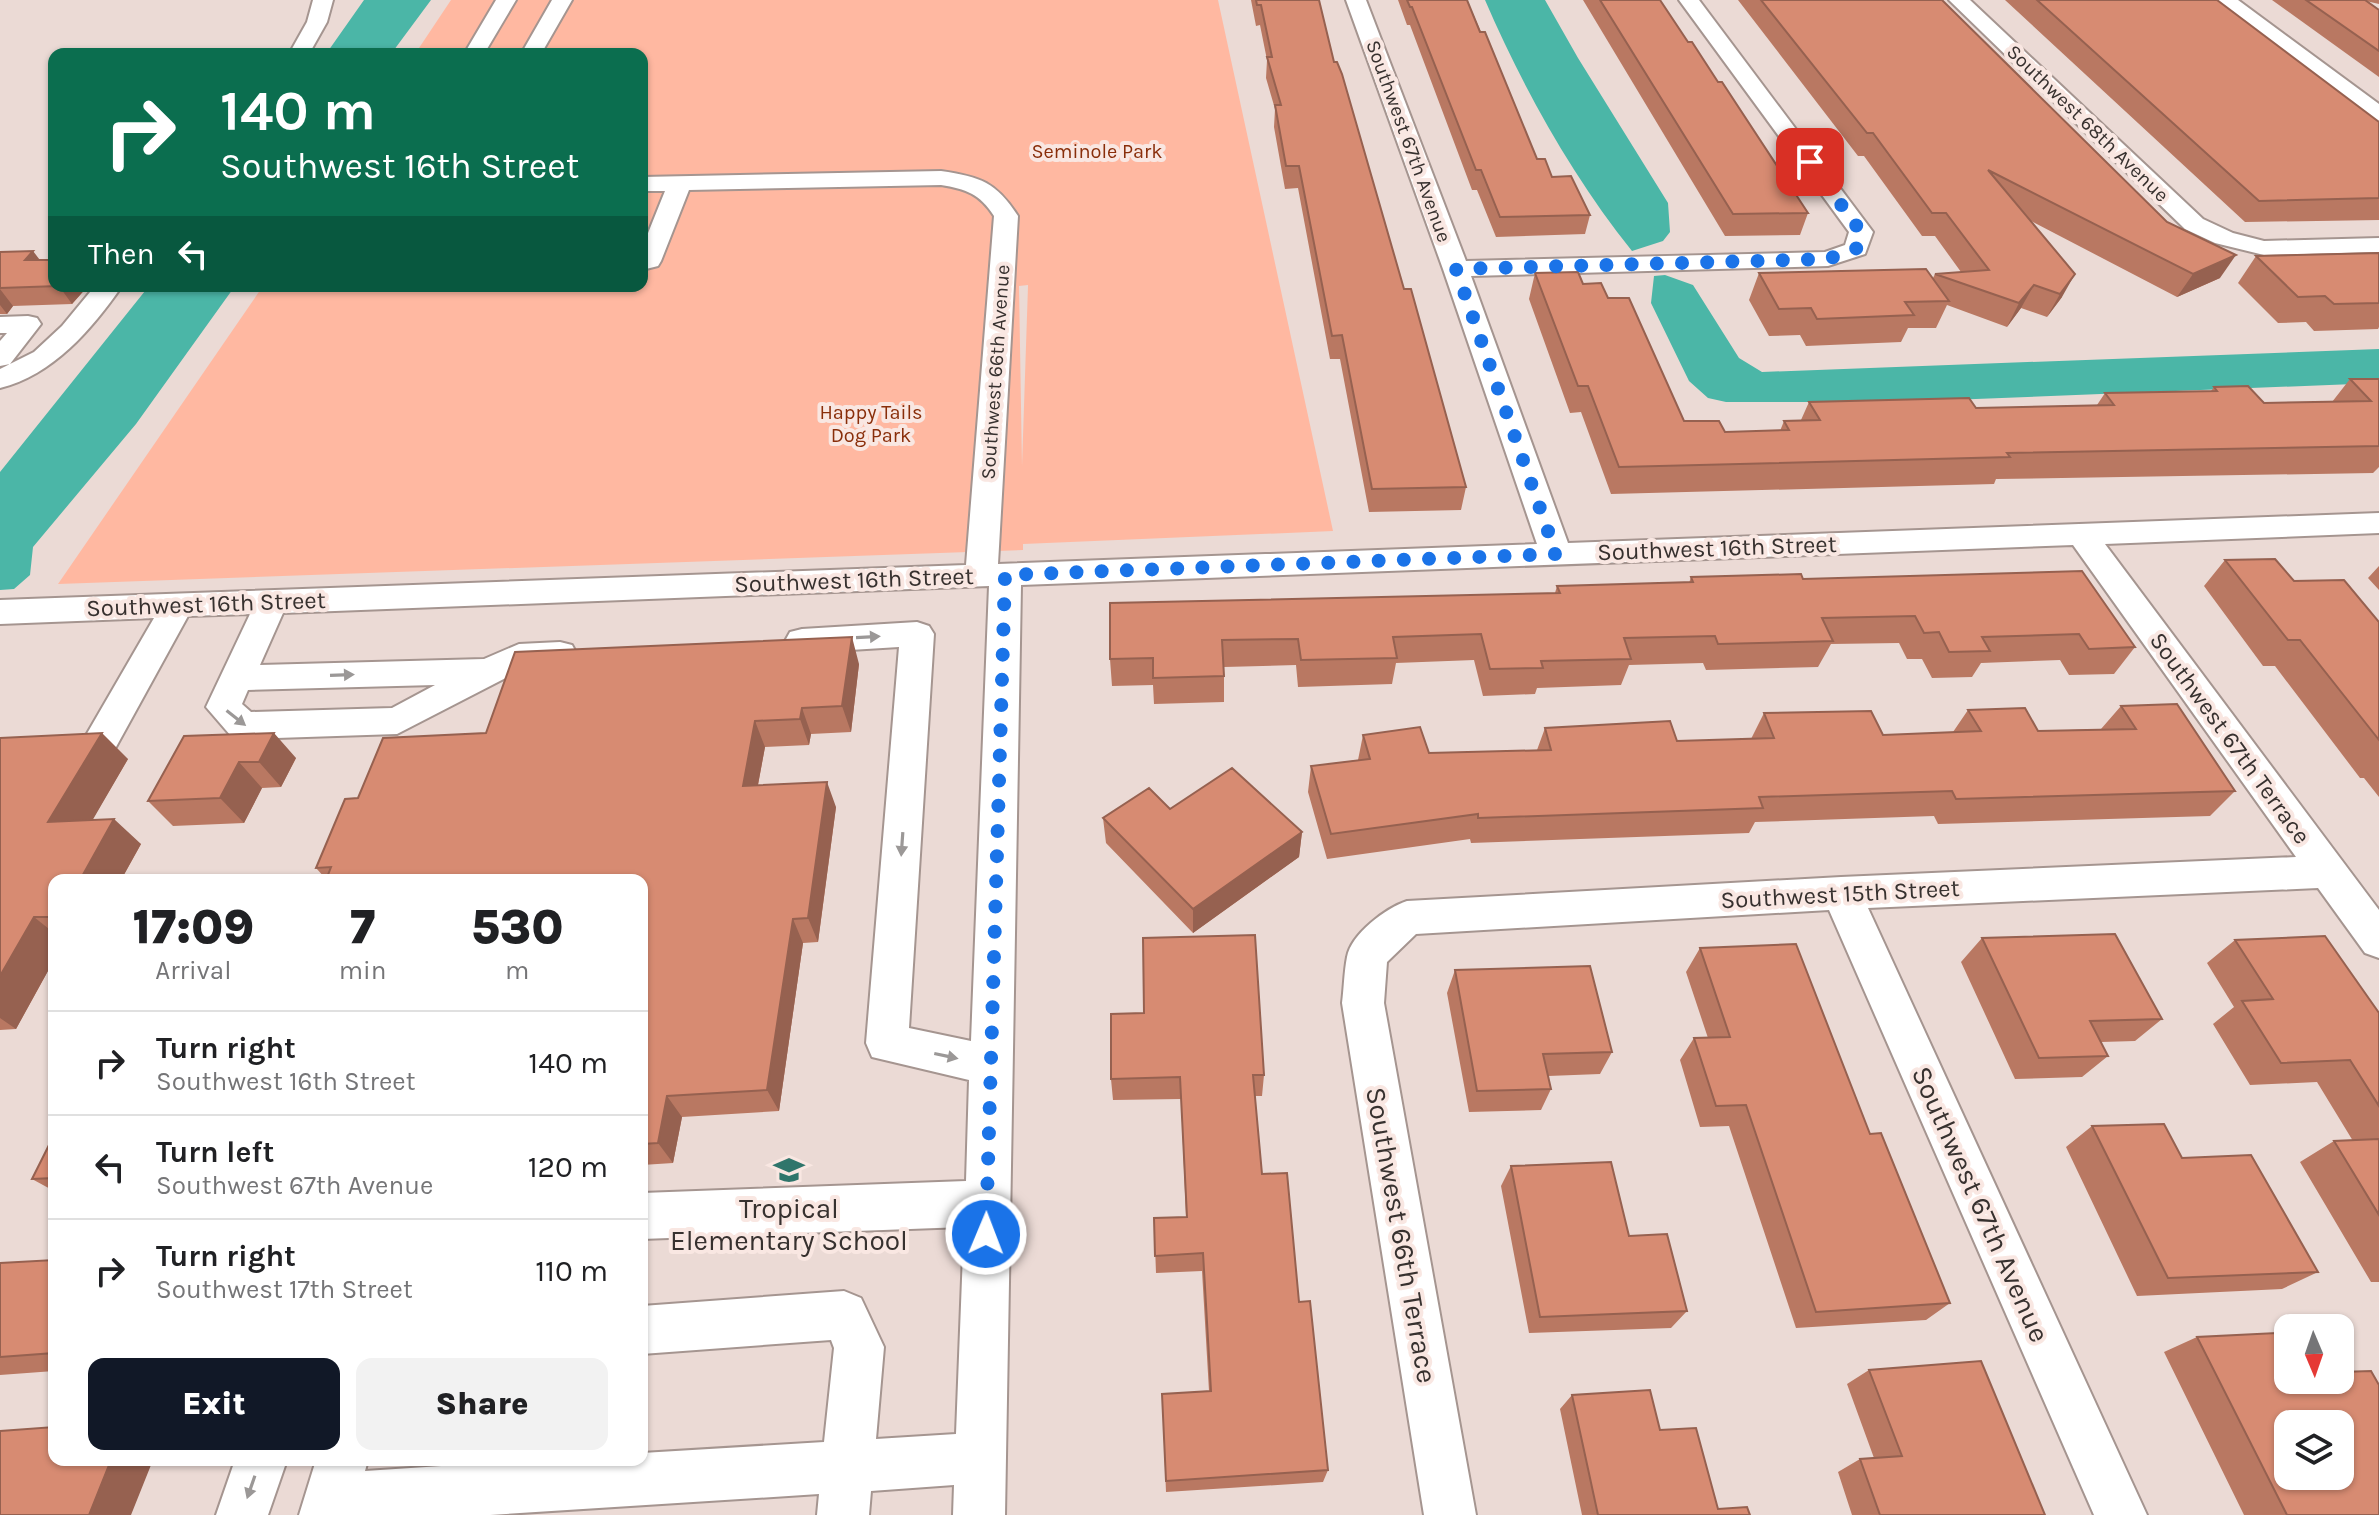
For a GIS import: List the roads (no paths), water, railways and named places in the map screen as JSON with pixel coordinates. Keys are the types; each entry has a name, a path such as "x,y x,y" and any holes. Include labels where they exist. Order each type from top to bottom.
{"street":[{"path":"302,48 317,22 323,0"},
{"path":"478,48 506,0"},
{"path":"534,48 562,0"},
{"name":"Southwest 67th Avenue","path":"1356,0 1456,269 1556,554"},
{"path":"1456,269 1828,259 1856,249 1861,232 1689,0"},
{"name":"Southwest 68th Avenue","path":"1959,0 2194,224 2224,238 2264,248 2379,245"},
{"path":"2226,0 2379,114"},
{"name":"Southwest 66th Avenue","path":"680,183 941,178 974,183 993,195 1006,216 993,575 990,1065 979,1515"},
{"path":"648,184 680,183"},
{"path":"648,261 653,224 680,183"},
{"path":"0,380 44,358 71,332 104,292"},
{"path":"0,325 28,324 0,358"},
{"name":"Southwest 16th Street","path":"10,612 2379,523"},
{"name":"Southwest 67th Terrace","path":"2081,534 2379,941"},
{"path":"272,602 223,707 243,726 397,721 519,656 599,652"},
{"path":"103,737 178,605"},
{"path":"774,642 917,634 887,1043 990,1065"},
{"path":"236,678 491,671"},
{"name":"Southwest 15th Street","path":"1367,955 1407,918 1841,893 2327,872"},
{"name":"Southwest 67th Avenue","path":"1841,893 2121,1515"},
{"name":"Southwest 66th Terrace","path":"1367,955 1363,1003 1450,1515"},
{"path":"648,1216 986,1203"},
{"path":"648,1330 844,1315 859,1347 845,1491"},
{"path":"332,1491 845,1491 981,1458"},
{"path":"242,1515 259,1466"}],"water":[{"path":"364,0 431,0 395,48 330,48"},
{"path":"1485,0 1545,0 1668,203 1670,232 1663,241 1632,251 1610,222 1550,130"},
{"path":"1665,275 1693,285 1739,358 1762,372 2379,349 2379,383 1898,402 1726,402 1708,398 1689,381 1651,303 1654,276"},
{"path":"144,292 231,292 136,424 33,547 30,575 14,589 0,590 0,472"}],"place":[{"name":"Tropical Elementary School","path":"789,1170"}],"park label":[{"name":"Seminole Park","path":"1097,151"},
{"name":"Happy Tails Dog Park","path":"871,424"}]}
